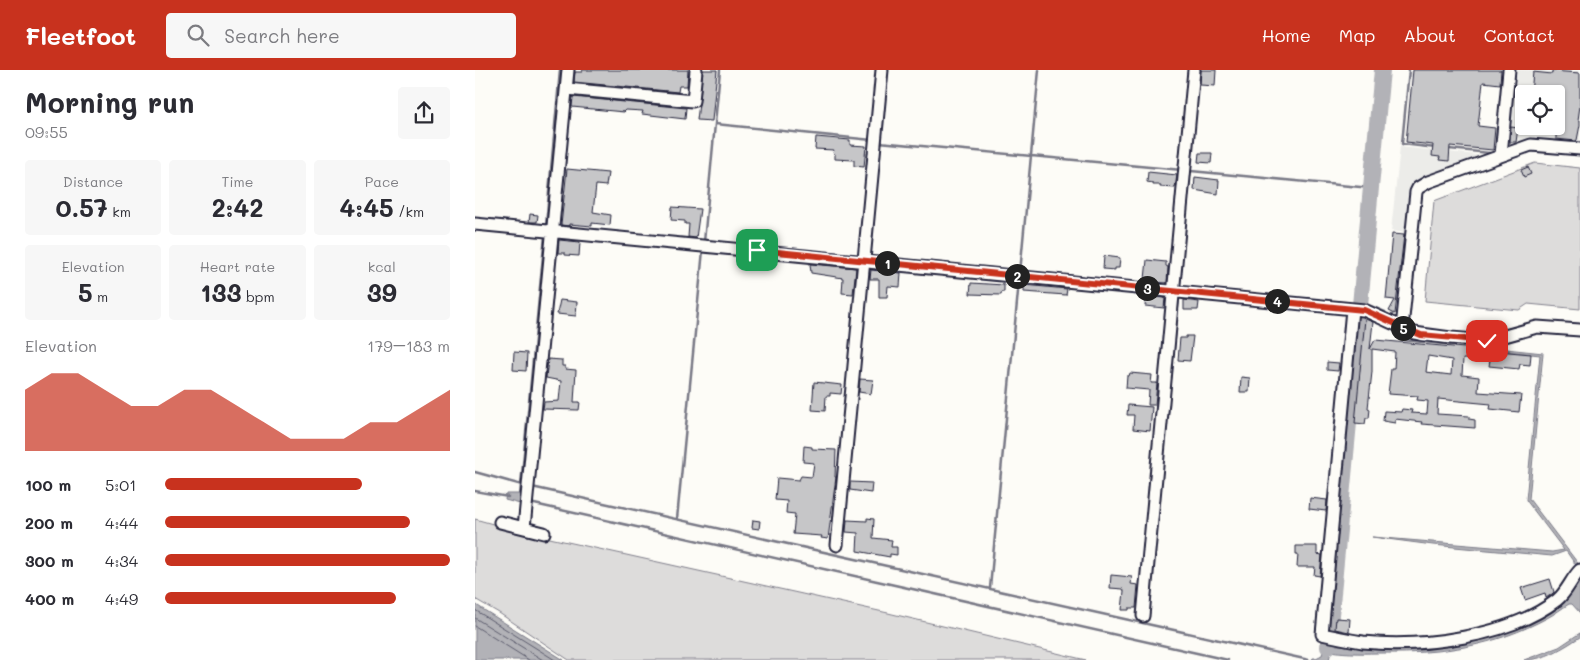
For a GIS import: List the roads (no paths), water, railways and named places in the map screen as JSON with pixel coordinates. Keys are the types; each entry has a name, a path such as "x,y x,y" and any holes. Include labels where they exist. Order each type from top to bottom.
{"street":[{"path":"524,528 568,70"},
{"path":"567,89 693,100 696,70"},
{"path":"837,545 882,70"},
{"path":"1143,616 1178,291 1194,70"},
{"path":"1501,156 1509,70"},
{"path":"1402,328 1416,192 1418,188 1428,182 1531,145 1580,149"},
{"path":"475,224 1357,309 1421,335 1479,341 1496,339 1537,328 1580,330"},
{"path":"1357,309 1322,634 1365,642 1403,643 1447,640 1481,633 1525,618 1558,600 1579,571"},
{"path":"500,522 543,533"}],"water":[{"path":"1506,349 1543,353 1529,499 1580,566 1580,571 1566,551 1552,556 1433,545 1372,537 1552,552 1564,550 1526,500 1540,355 1505,351"},
{"path":"506,494 524,494 524,505 505,500"},
{"path":"1580,575 1580,613 1572,604 1569,604 1527,628 1488,642 1447,650 1406,653 1344,653 1331,651 1329,660 1312,660 1322,655 1325,643 1363,647 1525,623"},
{"path":"475,604 484,610 564,660 475,660"},
{"path":"1580,633 1580,637 1553,653 1539,658 1524,660 1559,647"}],"waterway":[{"path":"546,225 560,70"},
{"path":"704,242 720,70"},
{"path":"1020,273 1039,70"},
{"path":"1328,647 1382,70"},
{"path":"1409,70 1402,144 1436,148"},
{"path":"715,124 872,140"},
{"path":"1179,288 1193,139"},
{"path":"879,142 1182,170"},
{"path":"1449,149 1490,153"},
{"path":"1191,171 1371,188"},
{"path":"520,495 545,235"},
{"path":"677,519 703,250"},
{"path":"990,588 1019,281"},
{"path":"1165,439 1179,296"},
{"path":"1361,302 1385,312"},
{"path":"1403,334 1402,340 1509,350"},
{"path":"475,472 522,485"},
{"path":"532,487 1309,660"},
{"path":"475,491 508,497"},
{"path":"530,503 1228,660"}]}
